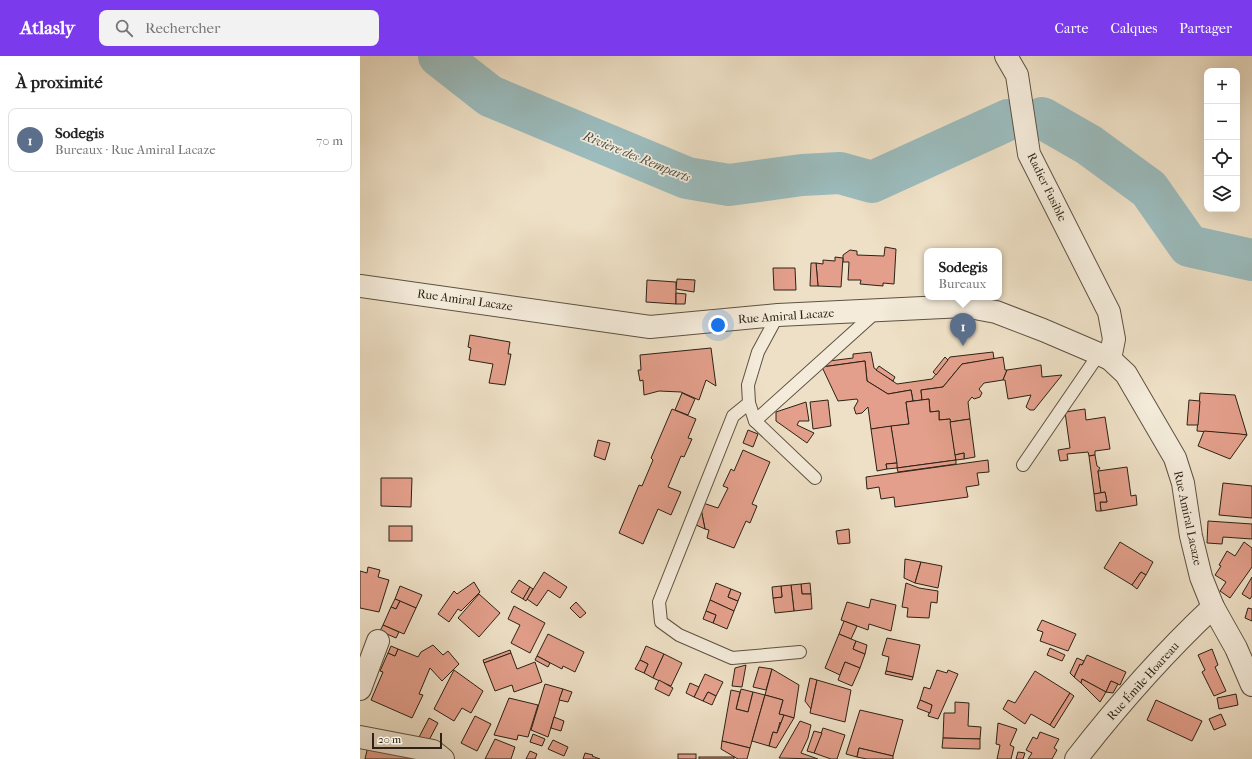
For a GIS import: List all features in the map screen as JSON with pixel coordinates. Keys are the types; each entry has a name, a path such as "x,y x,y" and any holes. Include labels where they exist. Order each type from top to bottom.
{"street":[{"name":"Radier Fusible","path":"1006,56 1017,75 1029,154 1108,311 1114,339 1105,356"},
{"name":"Rue Amiral Lacaze","path":"360,286 650,327 778,315 964,306 996,312 1105,356 1126,374 1176,458 1183,483 1191,536 1201,577 1213,607 1236,648 1252,685"},
{"name":"Rue Émile Hoareau","path":"1076,759 1119,708 1190,629 1213,607"},
{"path":"360,689 378,641"},
{"path":"360,736 433,751 443,759"}],"lane":[{"path":"755,421 878,310"},
{"path":"778,315 758,352 748,385 749,403 755,421 815,478"},
{"path":"1023,465 1105,356"},
{"path":"749,403 733,416 659,602 661,622 679,635 732,658 800,652"}],"building":[{"path":"885,247 896,249 894,284 883,283 883,286 860,284 861,280 848,280 849,262 843,262 843,255 850,250 857,251 857,255 884,256"},
{"path":"835,257 843,258 841,287 818,286 816,263 823,264 823,260 835,261"},
{"path":"811,263 816,263 818,286 810,286"},
{"path":"773,268 795,268 796,290 774,290"},
{"path":"677,279 695,280 694,292 676,289"},
{"path":"647,280 676,282 676,304 646,302"},
{"path":"676,293 686,294 685,304 676,304"},
{"path":"470,335 510,342 508,354 511,354 505,385 489,383 493,364 469,360 471,348 468,347"},
{"path":"711,348 716,386 706,380 699,400 681,392 659,391 644,395 643,380 640,381 638,370 641,370 640,355"},
{"path":"871,352 874,368 897,384 932,379 950,357 993,352 994,359 962,364 943,387 921,390 922,400 913,401 911,390 888,394 867,381 865,361 822,367 821,362 853,358 853,354"},
{"path":"945,357 948,360 936,375 933,372"},
{"path":"1003,357 1005,370 1007,370 1003,380 984,383 979,389 982,393 980,397 974,399 972,397 968,402 970,419 950,422 950,419 939,420 939,411 930,412 929,399 922,400 921,390 943,387 962,364"},
{"path":"865,361 867,381 888,394 911,390 913,401 906,402 909,424 871,429 868,407 862,413 856,414 854,408 858,401 857,399 838,401 822,367"},
{"path":"1041,365 1042,377 1062,375 1034,410 1030,410 1026,407 1031,395 1008,399 1005,380 1003,380 1007,370"},
{"path":"879,366 895,377 893,381 876,370"},
{"path":"682,393 695,399 688,415 675,410"},
{"path":"1200,393 1235,395 1247,435 1197,431"},
{"path":"929,399 930,412 939,411 939,420 950,419 956,460 897,468 891,426 909,424 906,402"},
{"path":"828,400 831,426 813,429 810,402"},
{"path":"1189,400 1200,401 1198,425 1187,425"},
{"path":"806,402 809,421 799,421 797,425 814,433 807,443 776,421 776,412"},
{"path":"672,409 696,419 688,438 692,439 684,457 681,456 668,487 681,492 671,515 658,509 643,544 619,533 639,485 642,486 653,460 651,458"},
{"path":"1085,409 1086,420 1105,417 1110,449 1095,451 1095,455 1089,456 1088,452 1067,454 1068,460 1060,461 1058,450 1070,448 1065,412"},
{"path":"970,419 975,457 964,459 964,453 955,455 950,422"},
{"path":"891,426 897,463 886,464 887,469 877,471 871,429"},
{"path":"748,430 758,434 753,447 743,443"},
{"path":"1204,431 1247,435 1230,459 1198,446"},
{"path":"598,440 610,443 605,460 594,456"},
{"path":"743,450 770,462 752,504 757,506 750,523 746,521 734,548 707,538 709,530 705,529 701,509 703,503 718,508 728,488 723,486 731,469 734,471"},
{"path":"964,453 964,459 956,460 955,455"},
{"path":"1095,455 1097,466 1100,468 1098,471 1101,493 1094,494 1089,456"},
{"path":"956,460 956,464 898,472 897,468"},
{"path":"988,460 989,472 977,473 979,485 966,487 968,497 895,507 894,497 881,499 879,487 867,489 866,477"},
{"path":"897,463 897,468 887,469 886,464"},
{"path":"1127,467 1131,496 1136,495 1137,505 1101,511 1100,502 1107,502 1105,492 1101,493 1098,471"},
{"path":"381,478 412,478 411,507 381,506"},
{"path":"1223,483 1252,486 1252,518 1219,515"},
{"path":"1105,492 1107,502 1100,502 1101,511 1096,511 1094,494"},
{"path":"701,509 705,529 694,524"},
{"path":"1208,521 1252,524 1252,539 1223,537 1222,544 1207,543"},
{"path":"389,526 412,526 412,541 389,541"},
{"path":"849,529 850,543 838,544 836,531"},
{"path":"1120,542 1153,562 1146,575 1141,572 1132,585 1104,568"},
{"path":"1244,542 1252,548 1252,567 1230,598 1220,591 1226,582 1215,575 1221,566 1219,565 1227,551 1235,556"},
{"path":"905,559 921,562 915,583 904,578"},
{"path":"921,562 942,566 938,588 915,583"},
{"path":"368,567 380,570 378,577 389,580 379,612 360,608 360,571 367,573"},
{"path":"544,572 567,587 560,598 548,590 537,606 527,599"},
{"path":"1141,572 1146,575 1137,589 1132,585"},
{"path":"1252,577 1252,596 1250,599 1242,594"},
{"path":"519,580 530,587 523,599 511,592"},
{"path":"474,582 480,592 461,611 458,609 449,622 438,614 454,591 457,594"},
{"path":"716,583 731,589 728,597 738,601 734,611 710,600"},
{"path":"810,583 811,594 802,594 801,584"},
{"path":"906,583 919,588 938,591 937,603 931,602 929,618 907,617 908,608 902,607"},
{"path":"801,584 802,594 811,594 812,609 794,611 791,585"},
{"path":"791,585 794,611 775,613 773,598 782,597 781,586"},
{"path":"400,586 422,595 416,608 395,599"},
{"path":"781,586 782,597 773,598 772,587"},
{"path":"530,587 533,589 526,601 523,599"},
{"path":"731,589 741,593 738,601 728,597"},
{"path":"479,594 500,613 479,637 458,618"},
{"path":"395,599 400,601 396,609 391,607"},
{"path":"871,599 896,605 891,631 869,624 868,630 841,620 847,602 869,608"},
{"path":"710,600 734,611 727,629 713,623 716,615 706,611"},
{"path":"400,601 416,608 404,634 383,625 391,607 396,609"},
{"path":"576,602 586,613 580,618 570,608"},
{"path":"514,606 545,623 530,653 511,643 520,625 508,619"},
{"path":"1248,608 1252,609 1252,621 1245,618"},
{"path":"706,611 716,615 713,623 703,619"},
{"path":"1042,620 1076,634 1068,651 1040,641 1043,632 1037,630"},
{"path":"844,621 857,626 851,639 839,634"},
{"path":"383,625 399,632 396,638 380,631"},
{"path":"548,634 584,652 575,672 563,666 562,669 537,656"},
{"path":"839,634 856,641 853,649 865,654 860,668 845,662 840,675 825,668"},
{"path":"887,638 920,645 913,677 886,671 889,657 882,655"},
{"path":"856,641 867,645 865,654 853,649"},
{"path":"433,645 443,655 448,651 459,664 442,681 430,668 419,694 423,695 412,718 371,700 383,672 380,671 388,653 395,656 398,649 418,657 421,652"},
{"path":"391,646 398,649 395,656 388,653"},
{"path":"646,646 664,654 653,678 644,673 648,664 640,660"},
{"path":"1050,648 1065,655 1062,661 1047,655"},
{"path":"1212,649 1218,665 1215,667 1226,691 1214,696 1202,672 1205,670 1198,655"},
{"path":"510,650 511,653 484,663 483,660"},
{"path":"511,653 517,669 535,662 542,682 514,692 512,685 495,691 484,663"},
{"path":"664,654 682,663 671,686 653,678"},
{"path":"1087,655 1126,672 1120,685 1111,681 1106,692 1082,679 1081,683 1074,677 1080,664 1082,665"},
{"path":"537,656 550,663 548,667 535,660"},
{"path":"1077,658 1084,661 1082,665 1080,664 1074,677 1070,673"},
{"path":"640,660 648,664 644,673 635,669"},
{"path":"845,662 860,668 852,686 838,680"},
{"path":"746,665 742,687 732,686 735,668"},
{"path":"759,667 772,669 766,690 753,687"},
{"path":"772,669 799,685 794,718 779,714 783,700 765,695"},
{"path":"454,670 483,691 471,713 462,708 454,721 434,709"},
{"path":"937,670 947,673 948,670 958,674 938,719 928,716 932,705 920,700 924,687 930,689"},
{"path":"886,671 913,677 912,680 885,674"},
{"path":"1035,671 1070,693 1050,725 1031,714 1025,724 1003,709 1008,700 1015,703"},
{"path":"705,674 723,682 716,696 708,692 703,701 694,697"},
{"path":"810,678 817,680 811,709 805,701"},
{"path":"1082,679 1106,692 1100,702 1081,683"},
{"path":"659,680 673,688 669,696 655,689"},
{"path":"817,680 851,690 845,722 810,713"},
{"path":"1111,681 1118,684 1113,693 1106,692"},
{"path":"690,683 699,687 694,697 686,693"},
{"path":"545,684 563,689 548,737 531,730"},
{"path":"563,689 572,692 568,702 559,700"},
{"path":"741,689 753,692 748,712 736,709"},
{"path":"731,690 740,692 736,709 748,712 753,692 765,695 750,748 722,741"},
{"path":"708,692 716,696 712,705 703,701"},
{"path":"1070,693 1074,696 1054,728 1050,725"},
{"path":"1236,694 1238,705 1219,709 1217,698"},
{"path":"765,695 783,700 779,714 784,715 777,733 773,732 769,746 752,741"},
{"path":"509,698 538,705 528,737 518,735 517,740 494,735"},
{"path":"920,700 932,705 930,713 917,708"},
{"path":"1156,700 1202,721 1192,741 1147,720"},
{"path":"955,702 969,703 968,726 981,727 980,739 943,738 944,713 955,713"},
{"path":"860,710 903,720 893,756 859,748 857,757 846,754"},
{"path":"1221,714 1226,725 1214,730 1209,719"},
{"path":"784,715 794,718 776,748 769,746 773,732 777,733"},
{"path":"475,716 491,724 477,751 461,743"},
{"path":"554,717 564,721 561,731 551,728"},
{"path":"429,718 438,723 427,744 417,741"},
{"path":"800,721 811,725 808,738 801,753 818,759 779,758"},
{"path":"998,723 1017,729 1010,745 1014,747 1011,759 997,759 1000,745 996,744"},
{"path":"823,728 845,735 837,759 831,759 814,753"},
{"path":"814,731 822,733 814,753 807,751"},
{"path":"1040,732 1059,739 1054,748 1057,750 1052,759 1028,759 1032,753 1026,750 1033,737 1037,739"},
{"path":"533,734 545,739 542,746 530,742"},
{"path":"943,738 980,739 980,749 942,748"},
{"path":"495,739 515,747 511,759 485,759"},
{"path":"553,740 568,747 564,756 548,749"},
{"path":"722,741 750,748 747,759 738,759 721,749"},
{"path":"369,742 413,757 413,759 365,759"},
{"path":"859,748 893,756 893,759 867,759 857,757"},
{"path":"530,751 537,754 535,759 526,759"},
{"path":"1018,752 1025,753 1023,759 1016,759"},
{"path":"585,753 593,755 592,756 600,759 583,759"},
{"path":"678,754 696,754 696,759 678,759"},
{"path":"699,757 734,757 734,759 699,759"}],"waterway":[{"name":"Rivière des Remparts","path":"439,56 490,96 687,178 729,185 802,175 840,173 872,182 1008,120"},
{"name":"Rivière des Remparts","path":"1042,118 1089,145 1149,189 1189,246 1252,260"}],"place":[{"name":"Sodegis","path":"963,346"}]}
